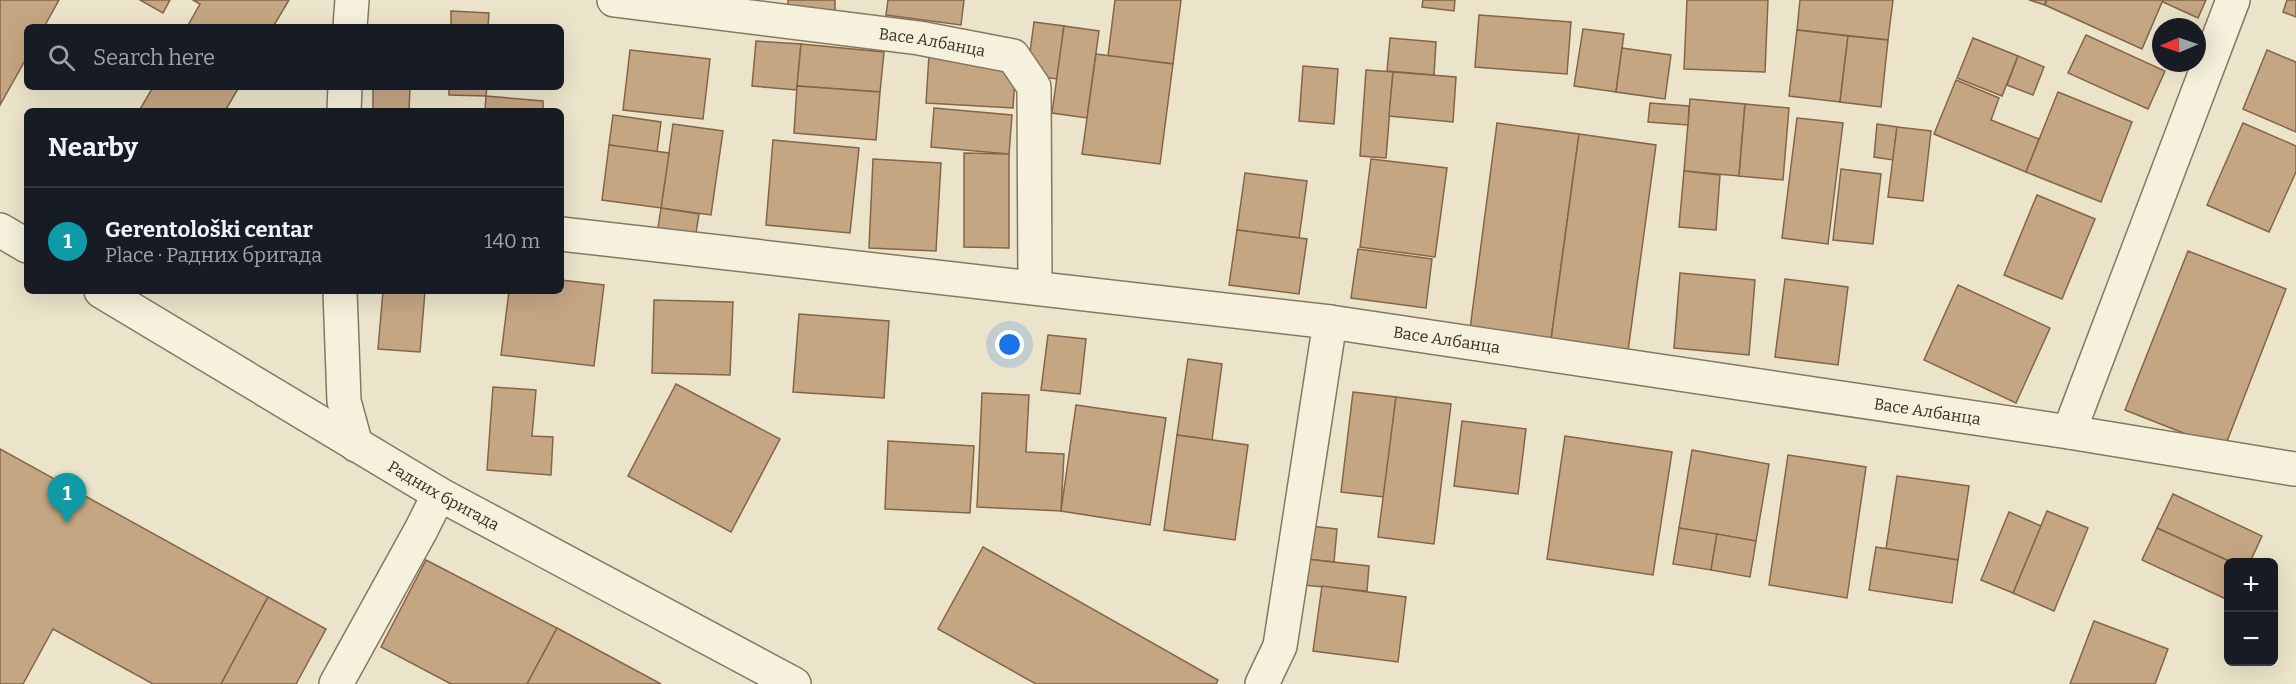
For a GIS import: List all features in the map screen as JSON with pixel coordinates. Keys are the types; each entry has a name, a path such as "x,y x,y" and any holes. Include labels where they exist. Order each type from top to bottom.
{"street":[{"path":"350,24 352,0"},
{"name":"Васе Албанца","path":"614,0 919,38 1013,56 1034,87 1035,287"},
{"path":"2069,432 2233,0"},
{"path":"344,108 345,90"},
{"path":"0,230 24,244"},
{"name":"Васе Албанца","path":"564,234 1330,322 2069,432 2294,469"},
{"name":"Радних бригада","path":"106,294 439,494 794,684"},
{"path":"340,294 344,401 356,445"},
{"path":"1262,684 1280,646 1330,322"},
{"path":"336,684 422,530 439,494"}],"building":[{"path":"0,0 59,0 46,24 24,24 24,62 0,105"},
{"path":"140,0 170,0 163,13"},
{"path":"193,0 289,0 275,24 189,24 200,4"},
{"path":"788,0 835,0 835,15 788,15"},
{"path":"888,0 964,0 961,25 886,15"},
{"path":"1115,0 1181,0 1173,64 1108,56"},
{"path":"1423,0 1455,0 1454,11 1422,7"},
{"path":"1687,0 1768,0 1765,72 1684,69"},
{"path":"1800,0 1893,0 1888,40 1797,30"},
{"path":"2029,0 2046,0 2045,5"},
{"path":"2047,0 2163,0 2155,18 2152,18 2152,26 2142,49 2045,5"},
{"path":"2163,0 2206,0 2198,18"},
{"path":"2287,0 2296,0 2296,17 2283,12"},
{"path":"451,11 489,13 488,24 451,24"},
{"path":"1479,15 1571,22 1567,74 1475,67"},
{"path":"1034,22 1064,26 1057,79 1027,75"},
{"path":"1064,26 1099,31 1087,118 1052,113"},
{"path":"1583,29 1624,34 1616,92 1574,86"},
{"path":"1797,30 1848,36 1840,102 1789,96"},
{"path":"2086,35 2152,65 2152,72 2165,72 2148,109 2068,73"},
{"path":"1848,36 1888,40 1881,107 1840,102"},
{"path":"1390,38 1436,42 1434,75 1387,71"},
{"path":"1973,38 2018,56 2002,96 1957,78"},
{"path":"756,41 801,44 797,90 752,86"},
{"path":"801,44 884,52 880,92 797,86"},
{"path":"1622,48 1671,55 1665,99 1616,92"},
{"path":"630,50 710,59 703,119 623,110"},
{"path":"2267,50 2296,62 2296,132 2243,109"},
{"path":"1096,54 1173,64 1160,164 1082,154"},
{"path":"929,55 1016,60 1013,108 926,103"},
{"path":"2018,56 2044,67 2033,95 2007,85"},
{"path":"1303,66 1338,69 1334,124 1299,121"},
{"path":"1366,70 1393,72 1386,158 1360,156"},
{"path":"1393,72 1456,77 1453,122 1389,116"},
{"path":"1956,80 1999,98 1991,120 2039,139 2026,172 1934,134"},
{"path":"797,86 880,92 876,140 794,133"},
{"path":"151,90 237,90 227,108 141,108"},
{"path":"373,90 410,90 409,108 373,108"},
{"path":"449,90 487,90 486,96 449,95"},
{"path":"2058,92 2132,122 2101,202 2026,172"},
{"path":"486,96 543,101 543,108 485,108"},
{"path":"1690,99 1745,104 1739,176 1684,171"},
{"path":"1650,103 1689,106 1688,125 1648,122"},
{"path":"1745,104 1789,108 1783,180 1739,176"},
{"path":"934,108 1012,115 1009,154 931,147"},
{"path":"613,115 661,122 657,152 609,145"},
{"path":"1797,118 1843,123 1828,244 1782,238"},
{"path":"1497,123 1579,134 1551,340 1470,329"},
{"path":"2243,123 2296,146 2296,172 2269,232 2207,205"},
{"path":"673,124 723,131 711,215 661,208"},
{"path":"1877,124 1897,127 1893,160 1874,157"},
{"path":"1897,127 1931,131 1923,201 1888,197"},
{"path":"1579,134 1656,145 1628,351 1551,340"},
{"path":"773,140 859,148 850,233 766,225"},
{"path":"609,145 669,153 661,208 602,200"},
{"path":"964,153 1009,154 1009,248 964,247"},
{"path":"873,159 941,163 936,251 869,248"},
{"path":"1371,159 1447,168 1435,257 1360,247"},
{"path":"1841,169 1881,174 1873,244 1833,240"},
{"path":"1684,171 1720,175 1716,230 1679,227"},
{"path":"1245,173 1307,181 1299,238 1237,230"},
{"path":"2037,195 2095,219 2062,299 2004,275"},
{"path":"661,208 699,214 695,239 657,234"},
{"path":"1237,230 1307,239 1299,294 1229,285"},
{"path":"1358,249 1432,259 1426,308 1351,298"},
{"path":"2188,251 2286,289 2224,449 2125,410"},
{"path":"1680,273 1755,280 1749,355 1674,348"},
{"path":"1785,279 1848,287 1838,365 1775,357"},
{"path":"564,280 604,285 594,366 501,355 509,294 564,294"},
{"path":"1958,285 2050,328 2016,403 1924,360"},
{"path":"383,294 425,294 420,352 378,349"},
{"path":"654,300 733,302 730,375 652,373"},
{"path":"799,314 889,321 884,398 793,392"},
{"path":"1048,335 1086,339 1080,394 1041,390"},
{"path":"1188,359 1222,364 1212,440 1177,435"},
{"path":"676,384 780,439 731,532 628,476"},
{"path":"493,387 536,390 532,436 553,437 551,475 487,470"},
{"path":"1353,392 1396,397 1384,497 1341,492"},
{"path":"982,393 1029,395 1026,452 1064,454 1061,511 977,507"},
{"path":"1396,397 1451,404 1434,544 1378,537"},
{"path":"1076,405 1166,418 1150,525 1061,511"},
{"path":"1462,421 1526,429 1518,494 1454,486"},
{"path":"1177,435 1248,445 1235,540 1164,530"},
{"path":"1565,436 1672,452 1653,575 1547,559"},
{"path":"888,441 974,446 970,513 885,509"},
{"path":"0,449 268,597 221,684 153,684 53,629 23,684 0,684"},
{"path":"1692,450 1769,464 1756,541 1679,528"},
{"path":"1788,455 1866,467 1847,598 1769,585"},
{"path":"1897,476 1969,486 1958,560 1886,549"},
{"path":"2173,494 2262,536 2252,558 2224,559 2157,528"},
{"path":"2047,511 2088,528 2054,611 2013,593"},
{"path":"2009,512 2041,526 2013,593 1981,580"},
{"path":"1309,526 1337,529 1334,562 1306,559"},
{"path":"1679,528 1717,534 1711,570 1673,564"},
{"path":"2157,528 2224,559 2224,598 2142,560"},
{"path":"1717,534 1756,541 1750,577 1711,570"},
{"path":"983,547 1218,680 1216,684 1036,684 938,629"},
{"path":"1876,547 1958,560 1952,603 1869,590"},
{"path":"1306,559 1369,566 1367,591 1303,585"},
{"path":"426,560 557,628 527,684 451,684 381,647"},
{"path":"1322,586 1406,597 1398,662 1313,651"},
{"path":"268,597 326,629 296,684 221,684"},
{"path":"2094,621 2168,649 2155,684 2070,684"},
{"path":"557,628 661,684 527,684"}],"place":[{"name":"Gerentološki centar","path":"67,523"}]}
